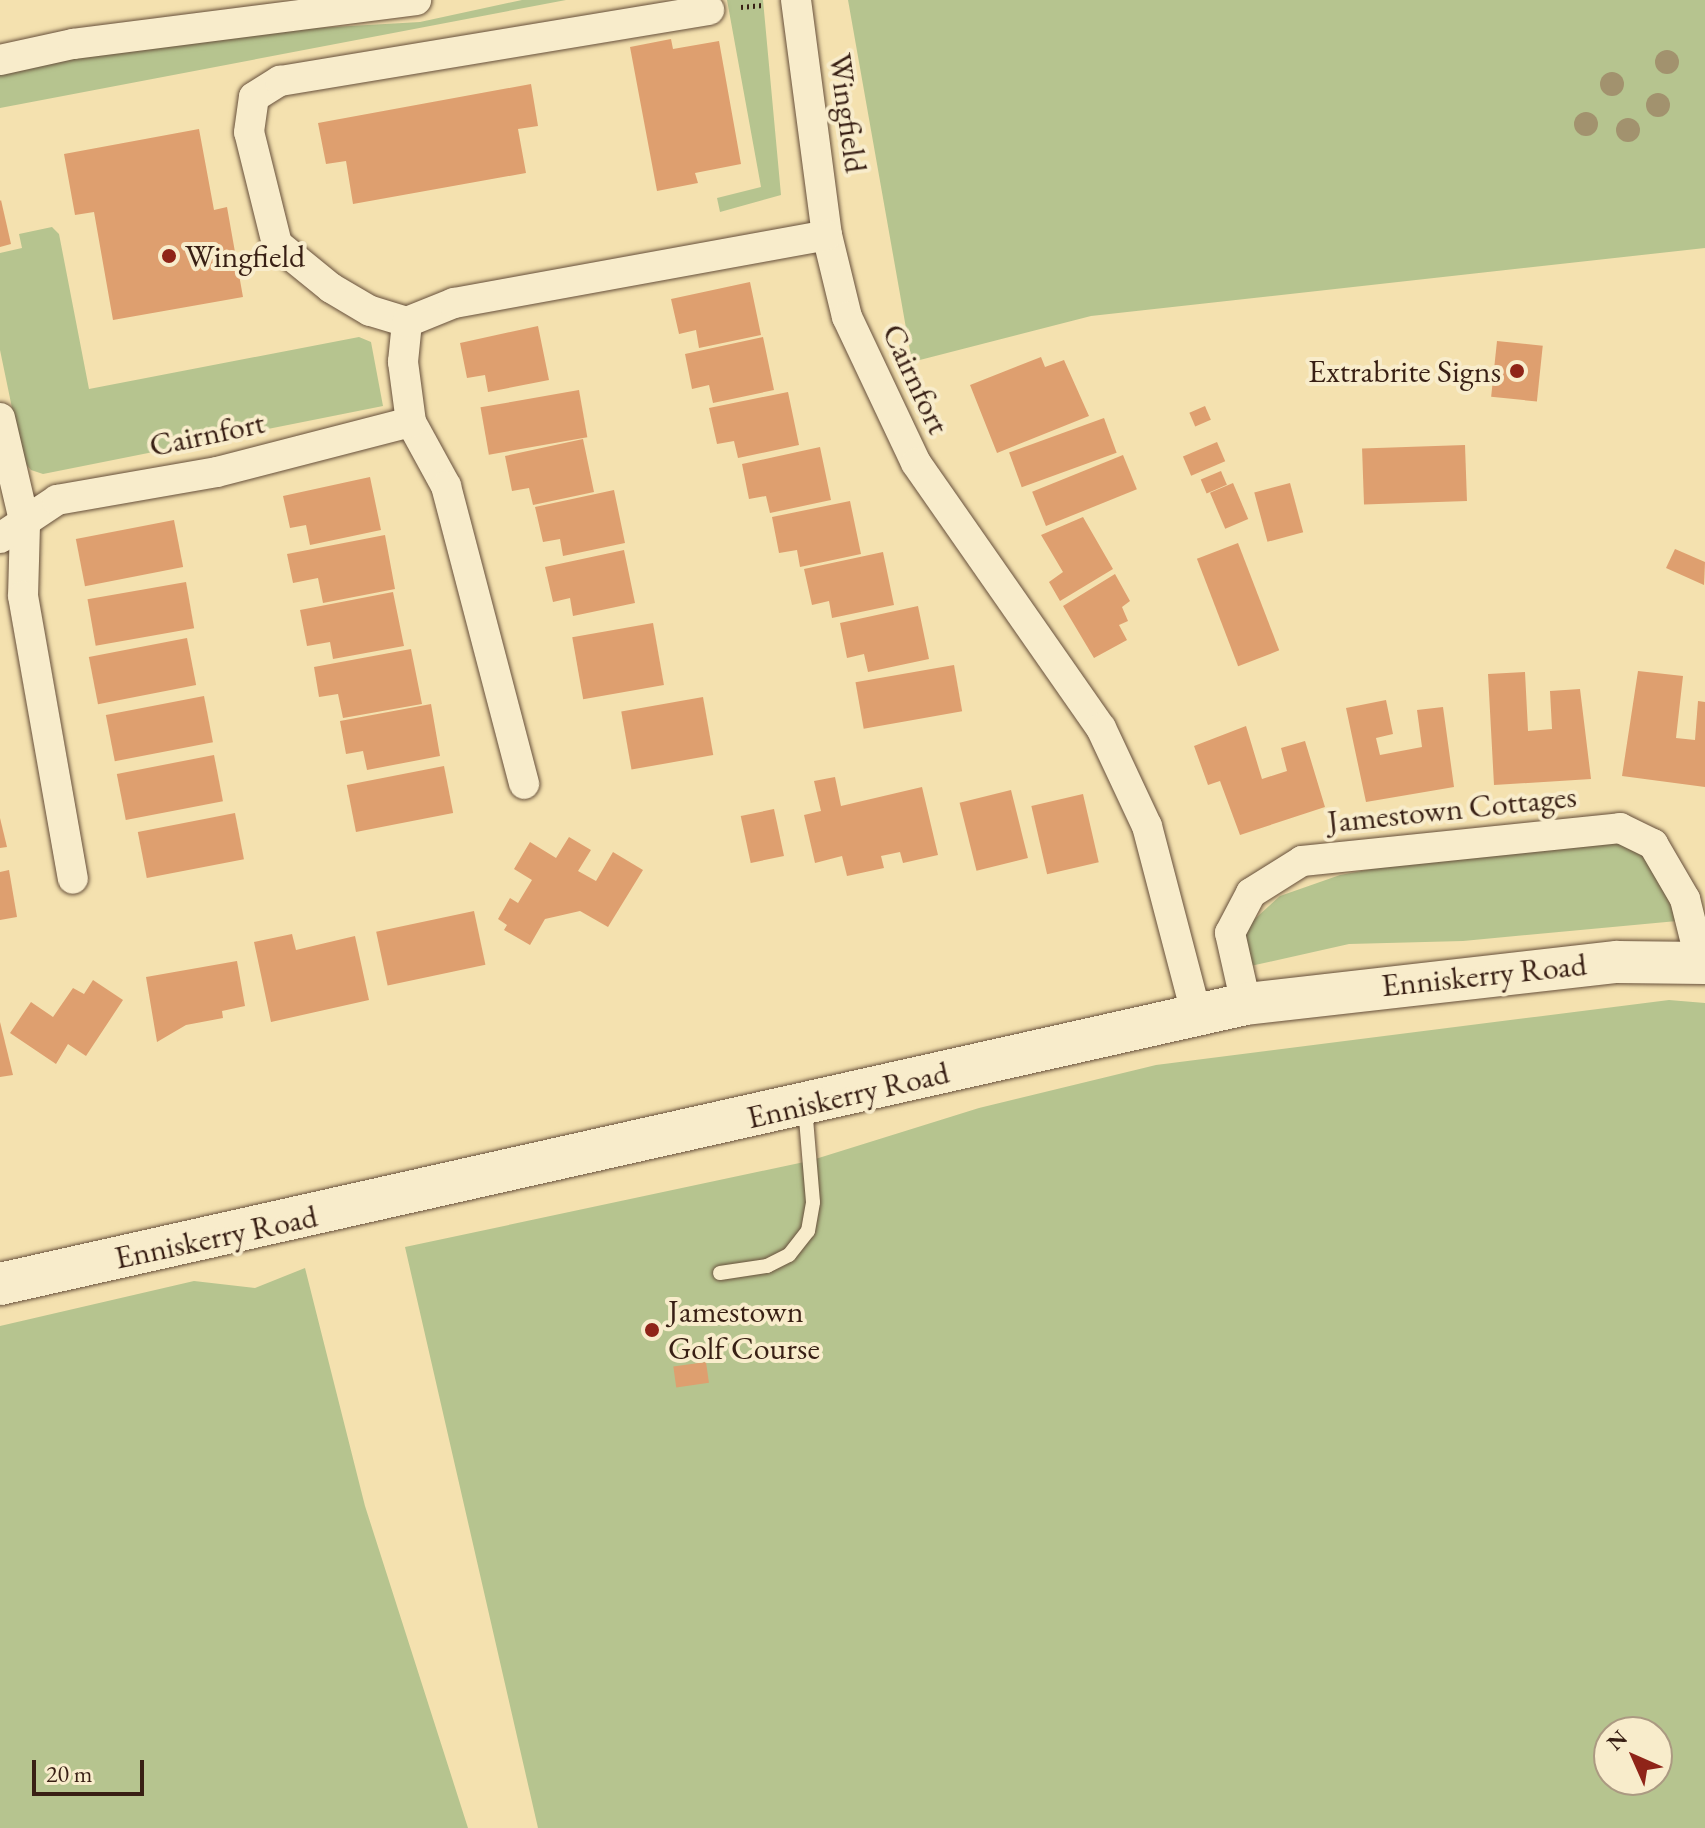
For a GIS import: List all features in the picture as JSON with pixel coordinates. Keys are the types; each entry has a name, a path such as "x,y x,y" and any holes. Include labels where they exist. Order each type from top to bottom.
{"main road":[{"name":"Enniskerry Road","path":"0,1284 805,1106 1196,1013 1246,1004 1617,962 1703,963"}],"street":[{"path":"0,60 73,44 416,0"},
{"name":"Wingfield","path":"796,2 827,235"},
{"path":"709,10 280,81 254,97 249,132 277,244 331,288 370,311 407,322 454,303 827,235"},
{"name":"Cairnfort","path":"827,235 847,317 916,463 1101,728 1147,826 1196,1013"},
{"path":"407,322 403,362 411,422 446,486 524,784"},
{"path":"0,418 12,531 73,879"},
{"name":"Cairnfort","path":"12,531 57,500 217,472 411,422"},
{"name":"Jamestown Cottages","path":"1246,1004 1230,933 1251,893 1302,861 1620,828 1653,844 1685,899 1703,963"}],"lane":[{"path":"720,1273 767,1266 789,1255 808,1231 813,1202 805,1106"}],"path":[{"path":"709,10 796,2"}],"green space":[{"path":"522,0 566,0 0,108 0,69 281,30 420,22"},
{"path":"727,0 763,0 781,195 720,212 717,198 761,187"},
{"path":"848,0 1705,0 1705,248 1091,316 912,362"},
{"path":"52,227 59,234 89,389 359,337 371,342 383,406 43,474 31,470 23,461 0,350 0,253 22,248 19,234"},
{"path":"1595,841 1627,844 1652,859 1677,921 1463,941 1349,944 1246,967 1246,927 1280,896 1340,875 1462,852"},
{"path":"1669,1000 1705,1003 1705,1828 538,1828 405,1247 809,1161 979,1108 1156,1065"},
{"path":"305,1268 365,1506 468,1828 0,1828 0,1326 194,1281 255,1288"}],"building":[{"path":"671,39 673,49 719,41 741,164 695,173 698,183 657,191 630,47"},
{"name":"Wingfield","path":"531,84 538,126 518,129 526,173 353,204 346,161 326,164 318,123"},
{"name":"Wingfield","path":"199,129 214,210 227,207 243,297 113,320 94,212 75,215 64,154"},
{"path":"0,201 11,244 0,247"},
{"path":"750,282 761,335 699,348 696,330 679,334 671,299"},
{"path":"538,326 549,380 488,392 485,375 467,378 460,343"},
{"path":"763,337 774,390 713,403 709,385 692,389 685,354"},
{"name":"Extrabrite Signs","path":"1497,341 1543,346 1537,402 1491,397"},
{"path":"1041,357 1045,367 1064,360 1089,416 997,453 970,385"},
{"path":"579,390 587,437 489,455 481,407"},
{"path":"788,392 799,445 738,458 734,441 717,444 709,408"},
{"path":"1205,406 1211,420 1195,426 1189,413"},
{"path":"1104,418 1117,453 1022,487 1009,453"},
{"path":"583,439 594,492 533,505 529,488 512,491 505,456"},
{"path":"1217,442 1225,461 1191,476 1183,456"},
{"path":"1465,445 1467,501 1364,505 1362,449"},
{"path":"820,447 831,500 770,513 766,496 749,499 742,464"},
{"path":"1123,455 1137,489 1046,526 1032,492"},
{"path":"1221,471 1227,485 1207,493 1201,480"},
{"path":"370,477 381,530 310,545 306,525 290,528 283,496"},
{"path":"1233,483 1248,519 1225,529 1210,493"},
{"path":"1290,483 1303,532 1267,542 1254,493"},
{"path":"614,490 625,543 563,556 560,539 543,542 535,507"},
{"path":"850,501 861,554 800,567 797,550 779,553 772,517"},
{"path":"1083,517 1113,569 1060,601 1049,582 1063,572 1041,535"},
{"path":"174,520 183,567 85,586 76,539"},
{"path":"385,535 395,589 323,603 318,578 293,583 287,554"},
{"path":"1238,543 1279,650 1238,666 1197,559"},
{"path":"1675,549 1705,562 1704,585 1666,568"},
{"path":"624,550 635,603 573,616 570,598 553,602 545,567"},
{"path":"883,552 894,605 832,618 829,601 812,605 804,569"},
{"path":"1115,574 1130,601 1122,607 1128,621 1119,625 1127,640 1094,658 1063,606"},
{"path":"186,582 194,628 96,646 88,599"},
{"path":"393,592 404,646 333,659 330,642 307,646 300,610"},
{"path":"918,606 929,659 868,672 864,654 847,658 840,623"},
{"path":"653,623 664,685 583,699 572,637"},
{"path":"187,638 196,685 98,704 89,657"},
{"path":"411,649 422,704 343,718 338,694 319,697 314,667"},
{"path":"954,665 962,711 864,729 856,682"},
{"path":"1638,671 1683,676 1676,738 1695,740 1698,701 1705,702 1705,787 1622,776"},
{"path":"1525,672 1528,731 1552,729 1550,691 1580,689 1591,779 1494,785 1488,674"},
{"path":"204,696 213,742 115,761 106,715"},
{"path":"703,697 713,755 632,770 621,711"},
{"path":"1386,700 1393,734 1376,738 1380,755 1422,747 1417,710 1443,707 1454,787 1366,802 1346,708"},
{"path":"431,704 440,756 367,770 363,751 346,754 340,721"},
{"path":"1246,726 1262,779 1287,771 1281,748 1305,741 1325,807 1240,835 1220,781 1208,785 1194,746"},
{"path":"214,755 223,801 126,820 117,774"},
{"path":"444,766 453,813 356,832 347,785"},
{"path":"835,777 841,806 922,787 938,855 903,863 900,852 881,856 884,868 847,876 842,856 815,863 804,815 821,811 814,781"},
{"path":"1011,790 1028,858 977,871 960,803"},
{"path":"1083,794 1099,862 1047,874 1031,806"},
{"path":"774,809 784,856 751,863 741,816"},
{"path":"235,813 244,859 147,878 138,832"},
{"path":"0,818 7,847 0,848"},
{"path":"569,837 591,850 578,871 596,881 613,852 643,870 608,927 580,911 545,919 530,945 504,930 507,925 498,919 510,898 518,903 532,880 514,869 530,842 556,858"},
{"path":"9,870 17,917 0,920 0,872"},
{"path":"474,911 485,965 388,986 376,932"},
{"path":"292,934 296,950 355,936 369,1000 271,1022 254,942"},
{"path":"237,961 245,1006 222,1011 223,1018 186,1025 157,1042 146,977"},
{"path":"93,980 123,1000 86,1056 68,1044 56,1064 10,1033 31,1002 53,1017 73,988 84,994"},
{"path":"0,1022 13,1075 0,1077"},
{"path":"706,1362 709,1383 676,1387 673,1367"}],"place":[{"name":"Wingfield","path":"169,256"},
{"name":"Extrabrite Signs","path":"1517,371"},
{"name":"Jamestown Golf Course","path":"652,1330"}]}
